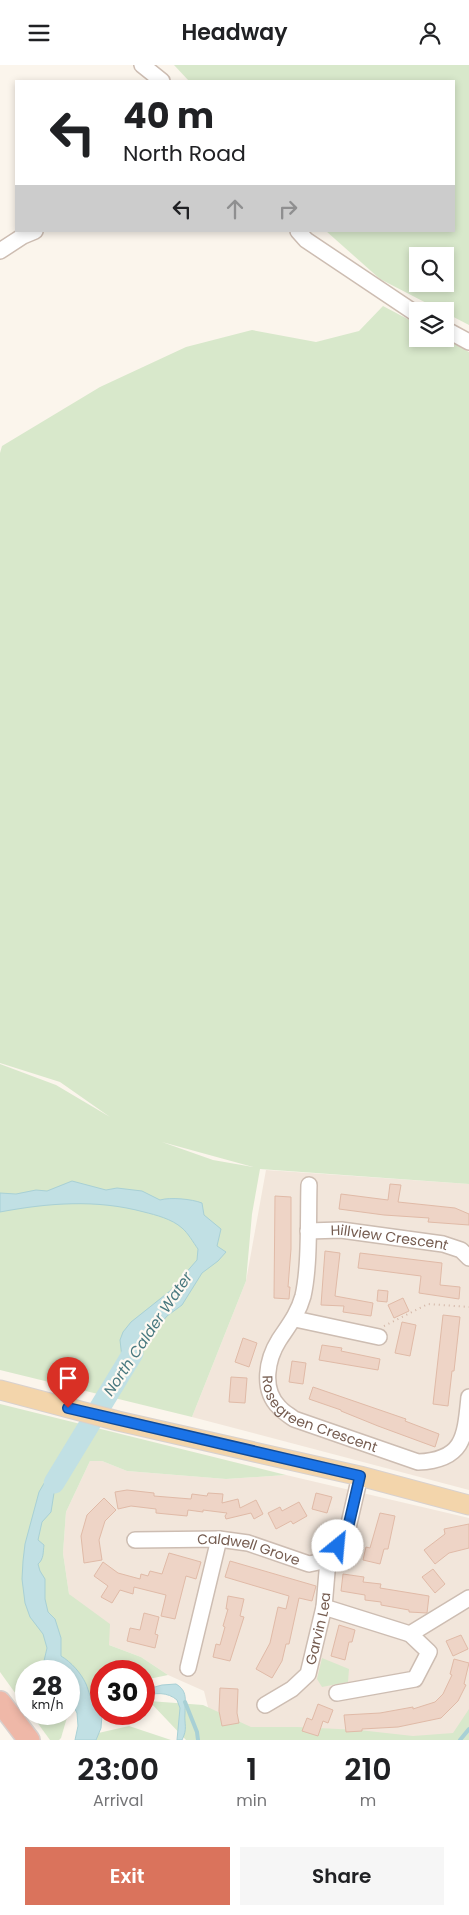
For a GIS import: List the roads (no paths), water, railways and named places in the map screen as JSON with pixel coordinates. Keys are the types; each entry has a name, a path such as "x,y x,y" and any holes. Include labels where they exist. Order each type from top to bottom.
{"highway":[{"path":"2,1705 29,1740"}],"main road":[{"path":"0,1390 118,1421 360,1476 469,1505"}],"street":[{"path":"142,65 161,80"},
{"path":"0,251 33,232"},
{"path":"299,232 314,245 409,309"},
{"path":"454,334 469,342"},
{"name":"Rosegreen Crescent","path":"309,1185 303,1296 294,1319 278,1341 269,1360 267,1379 270,1392 278,1406 294,1419 418,1462 444,1459 456,1448 466,1428 469,1397"},
{"name":"Hillview Crescent","path":"308,1231 341,1230 444,1244 461,1250 469,1257"},
{"path":"294,1319 379,1337"},
{"path":"328,1561 347,1532 360,1476"},
{"path":"188,1668 219,1539"},
{"name":"Caldwell Grove","path":"135,1540 219,1539 248,1543 309,1564 328,1561"},
{"name":"Garvin Lea","path":"265,1705 292,1689 308,1675 324,1607 328,1561"},
{"path":"410,1634 469,1599"},
{"path":"324,1607 410,1634 429,1652 416,1679 337,1693"}],"water":[{"path":"72,1181 106,1190 117,1188 142,1191 160,1200 175,1199 202,1203 204,1215 221,1229 217,1246 226,1252 218,1261 202,1273 182,1305 167,1316 135,1355 127,1381 114,1374 122,1358 120,1340 123,1332 131,1322 170,1291 197,1260 198,1249 184,1230 174,1222 159,1216 126,1208 108,1205 72,1204 36,1206 0,1212 0,1193 16,1194 36,1190 47,1191"},
{"path":"65,1456 72,1462 63,1482 54,1493 51,1512 42,1522 38,1540 44,1545 42,1558 38,1564 45,1579 45,1599 48,1612 55,1619 61,1638 61,1656 67,1660 44,1660 47,1648 43,1634 30,1617 25,1603 22,1579 23,1561 25,1544 39,1492 50,1473 58,1468"},
{"path":"80,1674 90,1695 90,1725 101,1725 96,1740 75,1740 78,1726 80,1725"},
{"path":"176,1684 184,1693 185,1729 182,1740 177,1740 180,1708 177,1700 169,1695 155,1694 155,1687"}],"waterway":[{"name":"North Calder Water","path":"54,1483 133,1353"},
{"path":"185,1702 197,1732 198,1740"},
{"path":"460,1740 469,1729"}]}
